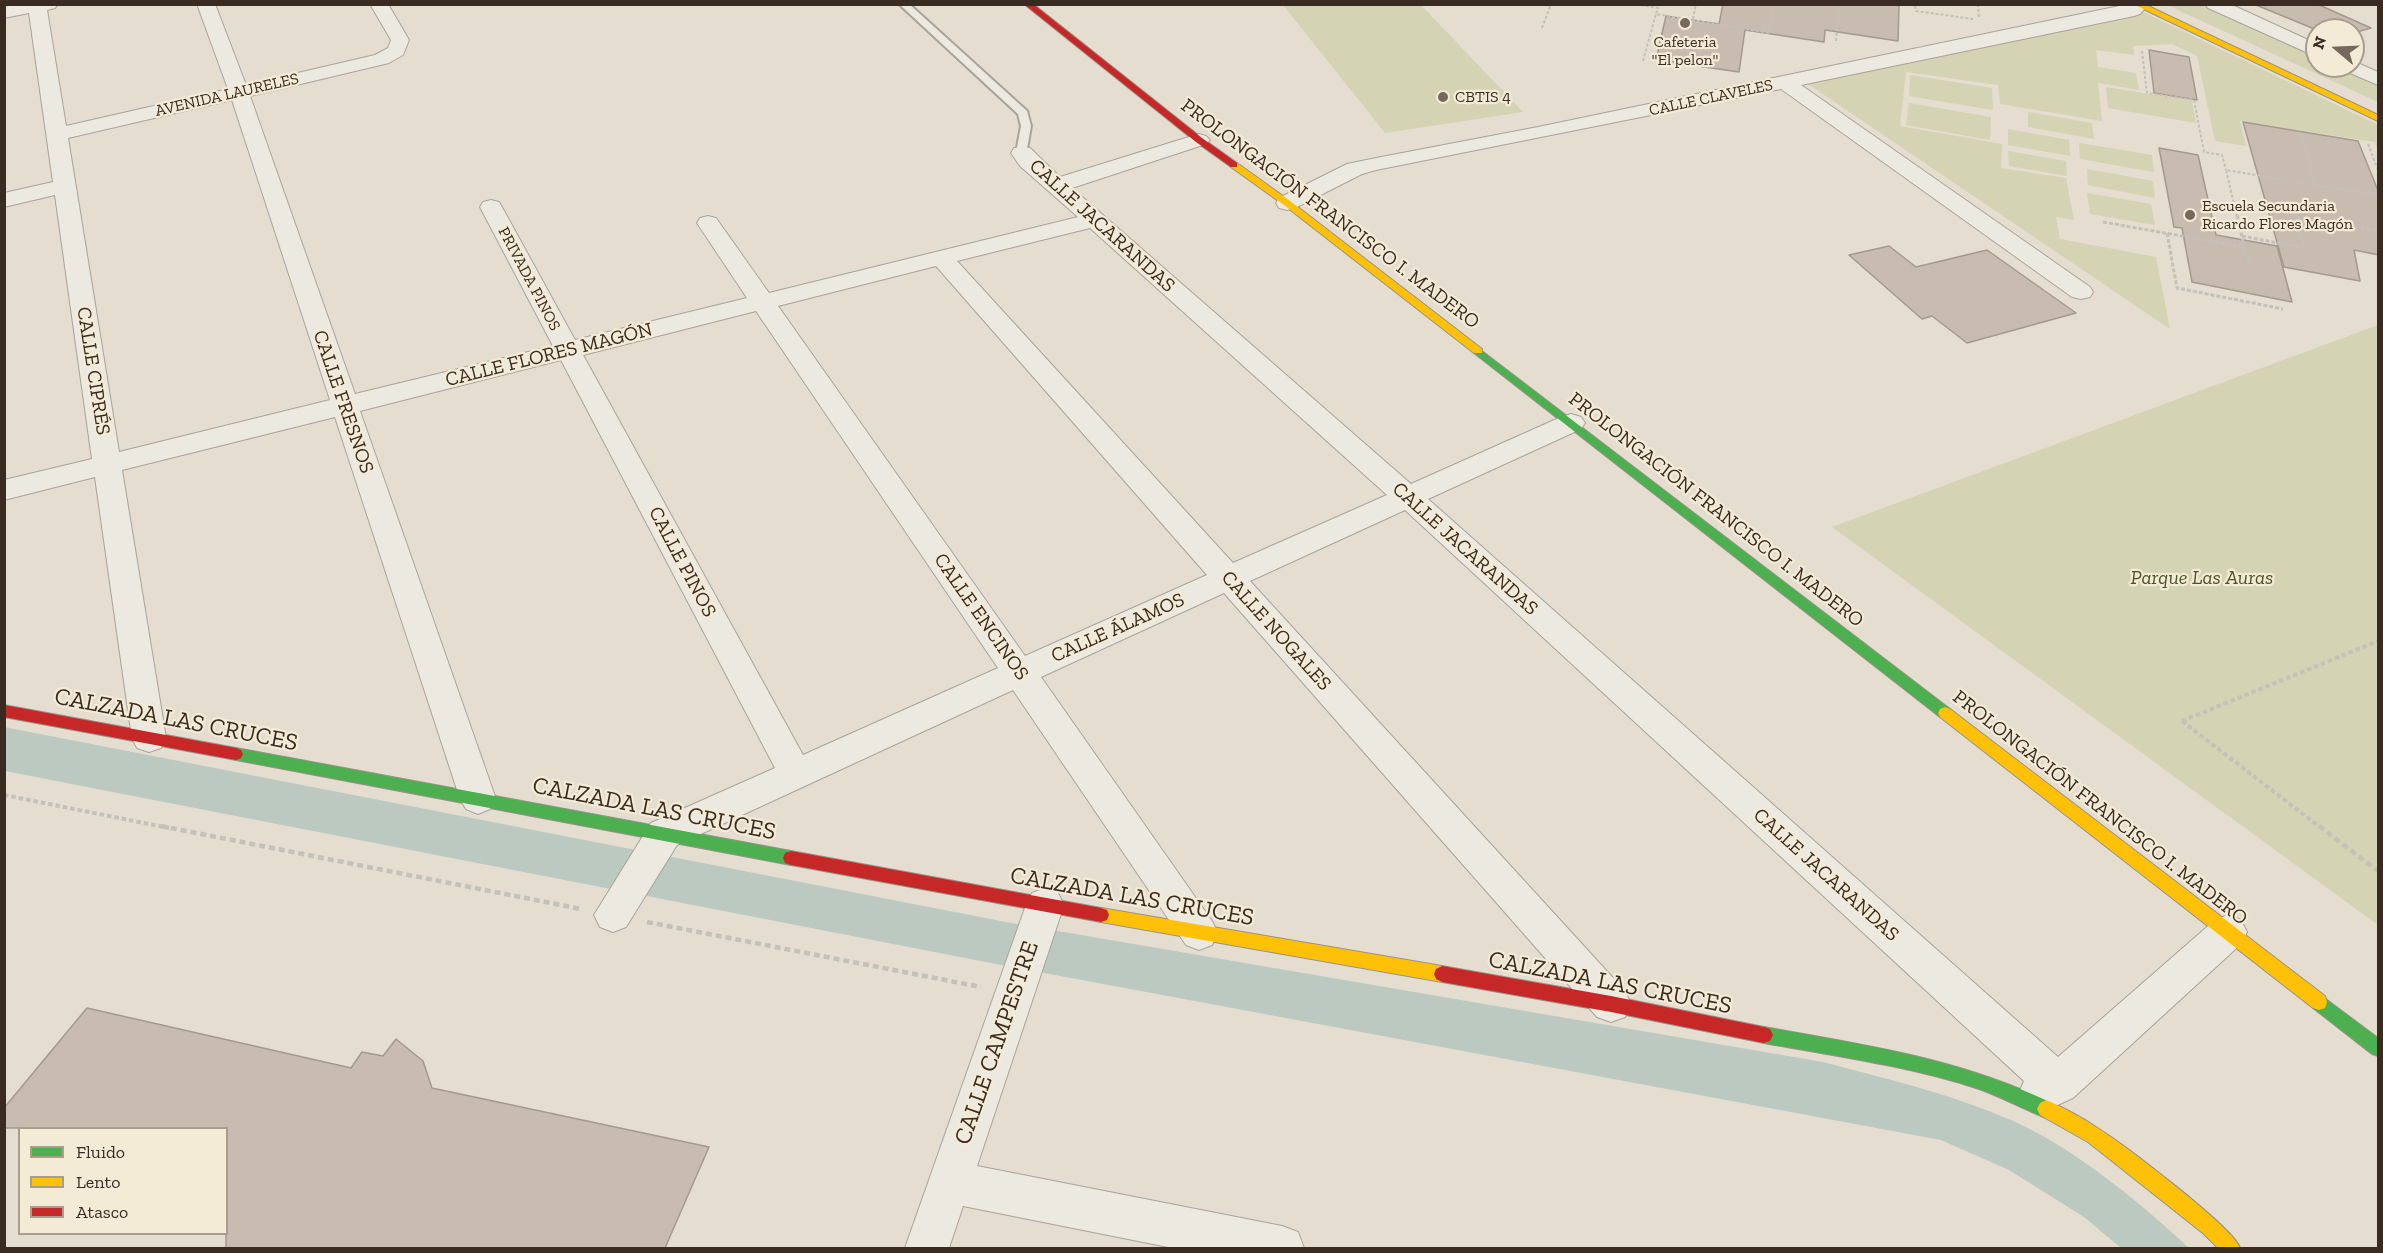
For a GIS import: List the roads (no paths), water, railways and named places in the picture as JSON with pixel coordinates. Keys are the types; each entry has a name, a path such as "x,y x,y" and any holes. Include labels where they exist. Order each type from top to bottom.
{"main road":[{"name":"PROLONGACIÓN FRANCISCO I. MADERO","path":"1028,4 1199,140 1287,203 2379,1048"},
{"path":"2164,4 2379,105"},
{"path":"2138,5 2379,118"},
{"name":"CALZADA LAS CRUCES","path":"4,711 478,799 659,840 1041,916 1199,933 1611,1004 2043,1092 2094,1136 2211,1227 2230,1248"}],"street":[{"name":"CALLE FRESNOS","path":"206,4 239,92 478,799"},
{"name":"AVENIDA LAURELES","path":"56,135 382,59 396,51 400,40 379,4"},
{"path":"2214,4 2305,46"},
{"path":"4,14 41,5"},
{"name":"CALLE CIPRÉS","path":"41,5 56,135 149,738"},
{"name":"CALLE CLAVELES","path":"1287,203 1355,170 1376,164 2134,10 2138,5"},
{"path":"2365,73 2379,79"},
{"path":"1784,82 2081,292"},
{"path":"1055,186 1199,140"},
{"name":"CALLE JACARANDAS","path":"1022,153 1028,162 1408,497 2043,1092"},
{"path":"4,200 64,186"},
{"name":"PRIVADA PINOS","path":"491,207 568,351"},
{"name":"CALLE FLORES MAGÓN","path":"4,490 1094,220"},
{"name":"CALLE ENCINOS","path":"708,223 1199,933"},
{"name":"CALLE NOGALES","path":"941,258 1611,1004"},
{"name":"CALLE PINOS","path":"568,351 796,774"},
{"name":"CALLE ÁLAMOS","path":"659,840 796,774 1572,423"},
{"path":"620,903 659,840"},
{"name":"CALLE CAMPESTRE","path":"927,1248 1041,916"},
{"path":"2043,1092 2228,932"},
{"path":"950,1182 1282,1248"}],"lane":[{"name":"CALLE JACARANDAS","path":"903,4 1023,112 1026,126 1022,153"}],"place":[{"name":"Cafeteria \"El pelon\"","path":"1685,23"},
{"name":"CBTIS 4","path":"1443,97"},
{"name":"Escuela Secundaria Ricardo Flores Magón","path":"2190,215"}],"park label":[{"name":"Parque Las Auras","path":"2202,578"}]}
